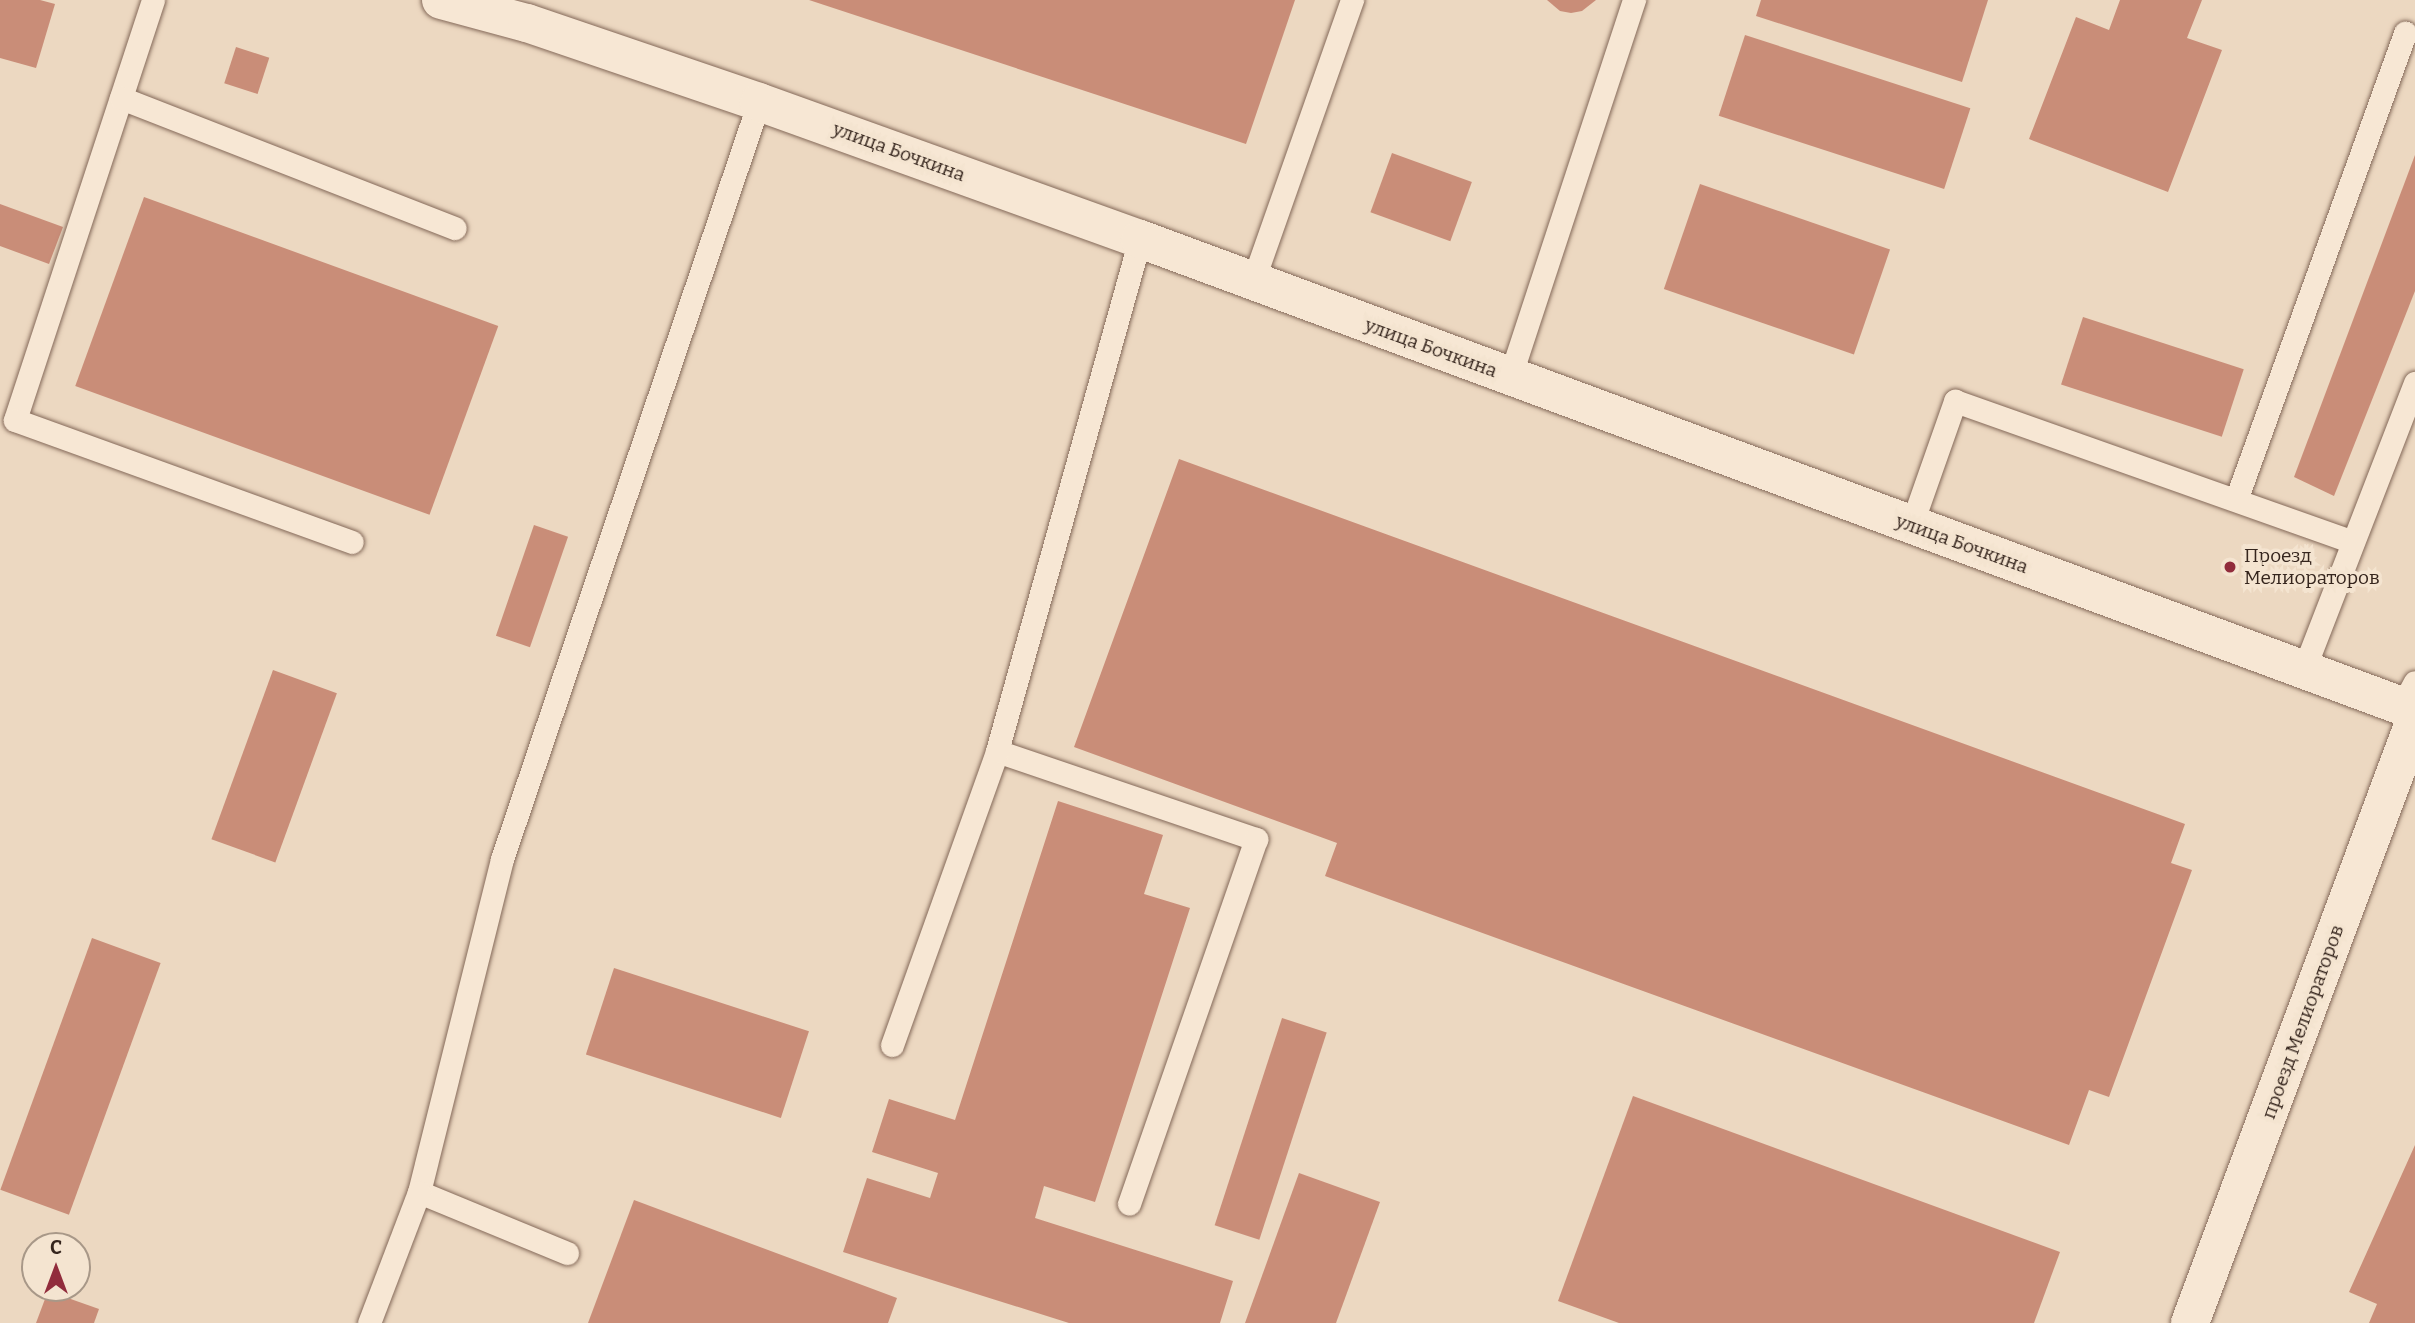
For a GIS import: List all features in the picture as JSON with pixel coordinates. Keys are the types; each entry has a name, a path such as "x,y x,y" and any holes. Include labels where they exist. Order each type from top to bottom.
{"street":[{"name":"улица Бочкина","path":"441,0 531,11 759,102 1140,239 1911,526 2304,669 2412,705"},
{"name":"проезд Мелиораторов","path":"2190,1323 2412,705"}],"lane":[{"path":"153,0 15,419 352,542"},
{"path":"1253,281 1352,0"},
{"path":"1510,377 1634,0"},
{"path":"2236,500 2405,33"},
{"path":"121,98 455,228"},
{"path":"369,1323 419,1192 502,859 759,102"},
{"path":"892,1045 997,751 1140,239"},
{"path":"2304,669 2415,383"},
{"path":"1911,526 1955,401 2353,542"},
{"path":"997,751 1256,839 1129,1204"},
{"path":"419,1192 567,1253"}],"building":[{"path":"0,0 40,0 55,4 36,68 0,58"},
{"path":"809,0 1295,0 1246,144"},
{"path":"1547,0 1596,0 1582,11 1571,13 1560,11"},
{"path":"1761,0 1988,0 1962,82 1756,16"},
{"path":"2120,0 2202,0 2187,38 2222,50 2168,192 2029,139 2076,17 2109,30"},
{"path":"1745,35 1970,108 1944,189 1719,116"},
{"path":"236,47 269,58 258,94 224,83"},
{"path":"1392,153 1472,182 1450,241 1370,212"},
{"path":"2415,155 2415,291 2334,496 2294,477"},
{"path":"1700,184 1890,249 1854,354 1664,289"},
{"path":"144,197 498,326 430,515 75,386"},
{"path":"0,204 63,227 49,264 0,246"},
{"path":"2083,317 2244,369 2222,437 2061,385"},
{"path":"1179,459 2185,824 2171,863 2192,870 2109,1097 2089,1090 2069,1145 1325,876 1337,843 1074,747"},
{"path":"534,525 568,537 530,647 496,636"},
{"path":"273,670 337,693 275,862 211,839"},
{"path":"1058,801 1163,835 1144,894 1190,908 1095,1202 1044,1186 1035,1218 1233,1281 1220,1323 1069,1323 843,1252 867,1178 930,1198 938,1173 872,1152 889,1099 955,1120"},
{"path":"92,938 161,963 69,1215 0,1190"},
{"path":"614,968 809,1031 781,1118 586,1055"},
{"path":"1282,1018 1327,1033 1259,1240 1215,1225"},
{"path":"1633,1096 2060,1252 2034,1323 1619,1323 1558,1301"},
{"path":"2415,1145 2415,1323 2369,1323 2377,1304 2349,1292"},
{"path":"1299,1173 1380,1202 1336,1323 1245,1323"},
{"path":"634,1200 897,1298 888,1323 588,1323"},
{"path":"44,1302 79,1302 99,1309 94,1323 36,1323"}],"place":[{"name":"Проезд Мелиораторов","path":"2230,567"}]}
